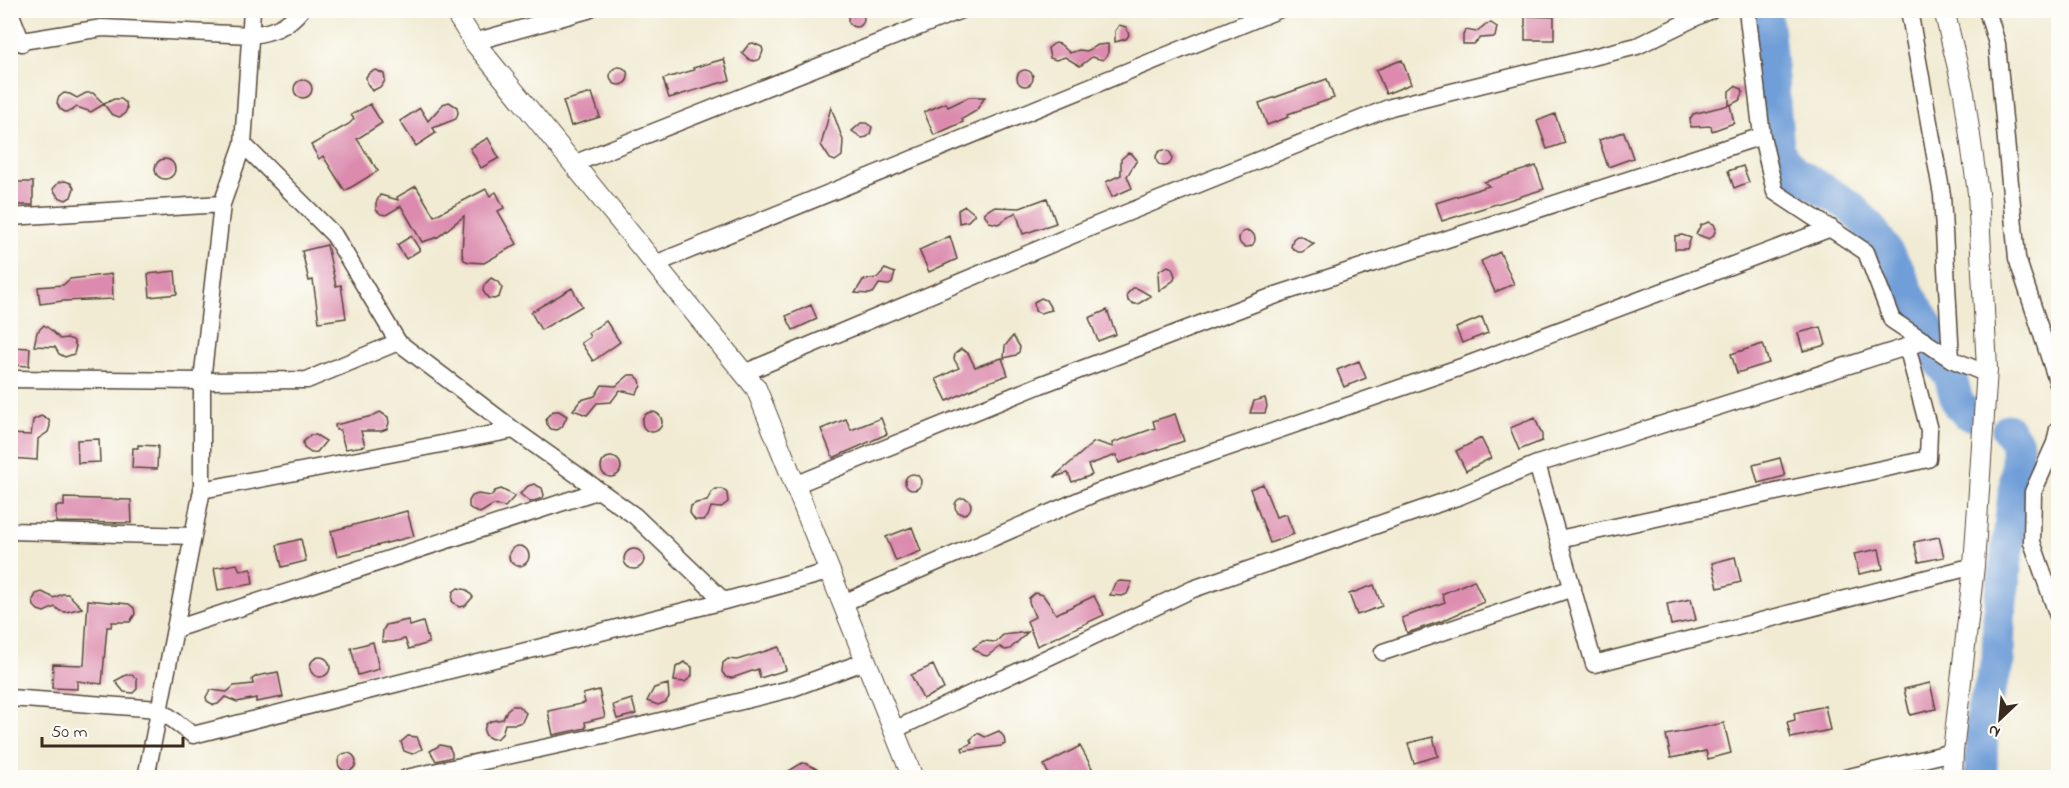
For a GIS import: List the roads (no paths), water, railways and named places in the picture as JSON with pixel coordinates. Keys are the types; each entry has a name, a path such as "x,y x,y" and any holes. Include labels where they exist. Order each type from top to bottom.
{"street":[{"path":"146,777 202,490 202,381 222,204 243,144 252,10"},
{"path":"10,12 16,43 102,28 252,35 272,32 284,26 301,10"},
{"path":"454,10 474,42 756,388 913,777"},
{"path":"474,42 588,10"},
{"path":"573,164 961,10"},
{"path":"655,264 1278,10"},
{"path":"744,373 1094,226 1391,107 1637,46 1711,10"},
{"path":"1747,10 1762,136 1775,192 1866,252 1892,320 1951,359 1987,374"},
{"path":"1909,10 1942,195 1951,359"},
{"path":"1944,10 1964,93 1978,193 1987,374 1974,566 1952,777"},
{"path":"1987,10 1997,44 2017,258 2058,384"},
{"path":"795,485 1029,390 1280,294 1762,136"},
{"path":"243,144 334,235 398,342 597,491 635,516 724,601"},
{"path":"10,217 222,204"},
{"path":"843,603 1098,492 1467,365 1831,228"},
{"path":"894,730 1193,589 1460,496 1537,464 1925,341"},
{"path":"10,379 307,380 398,342"},
{"path":"1559,539 1928,459 1929,430 1907,346"},
{"path":"2058,429 2055,443 2033,492 2032,531 2032,542 2058,616"},
{"path":"202,490 514,430"},
{"path":"1537,464 1594,664 1974,566"},
{"path":"175,629 597,491"},
{"path":"10,531 193,536"},
{"path":"10,698 159,709 193,735 724,601 831,571"},
{"path":"1383,652 1573,588"},
{"path":"406,777 608,734 790,689 866,661"},
{"path":"1845,777 1953,752"}],"waterway":[{"path":"1765,10 1778,150 1793,171 1848,205 1869,226 1899,271 1931,333"},
{"path":"1933,353 1950,376 1958,404 1968,414"},
{"path":"1981,778 1982,715 1998,661 1999,618 2017,471 2017,443 2008,430"}]}
